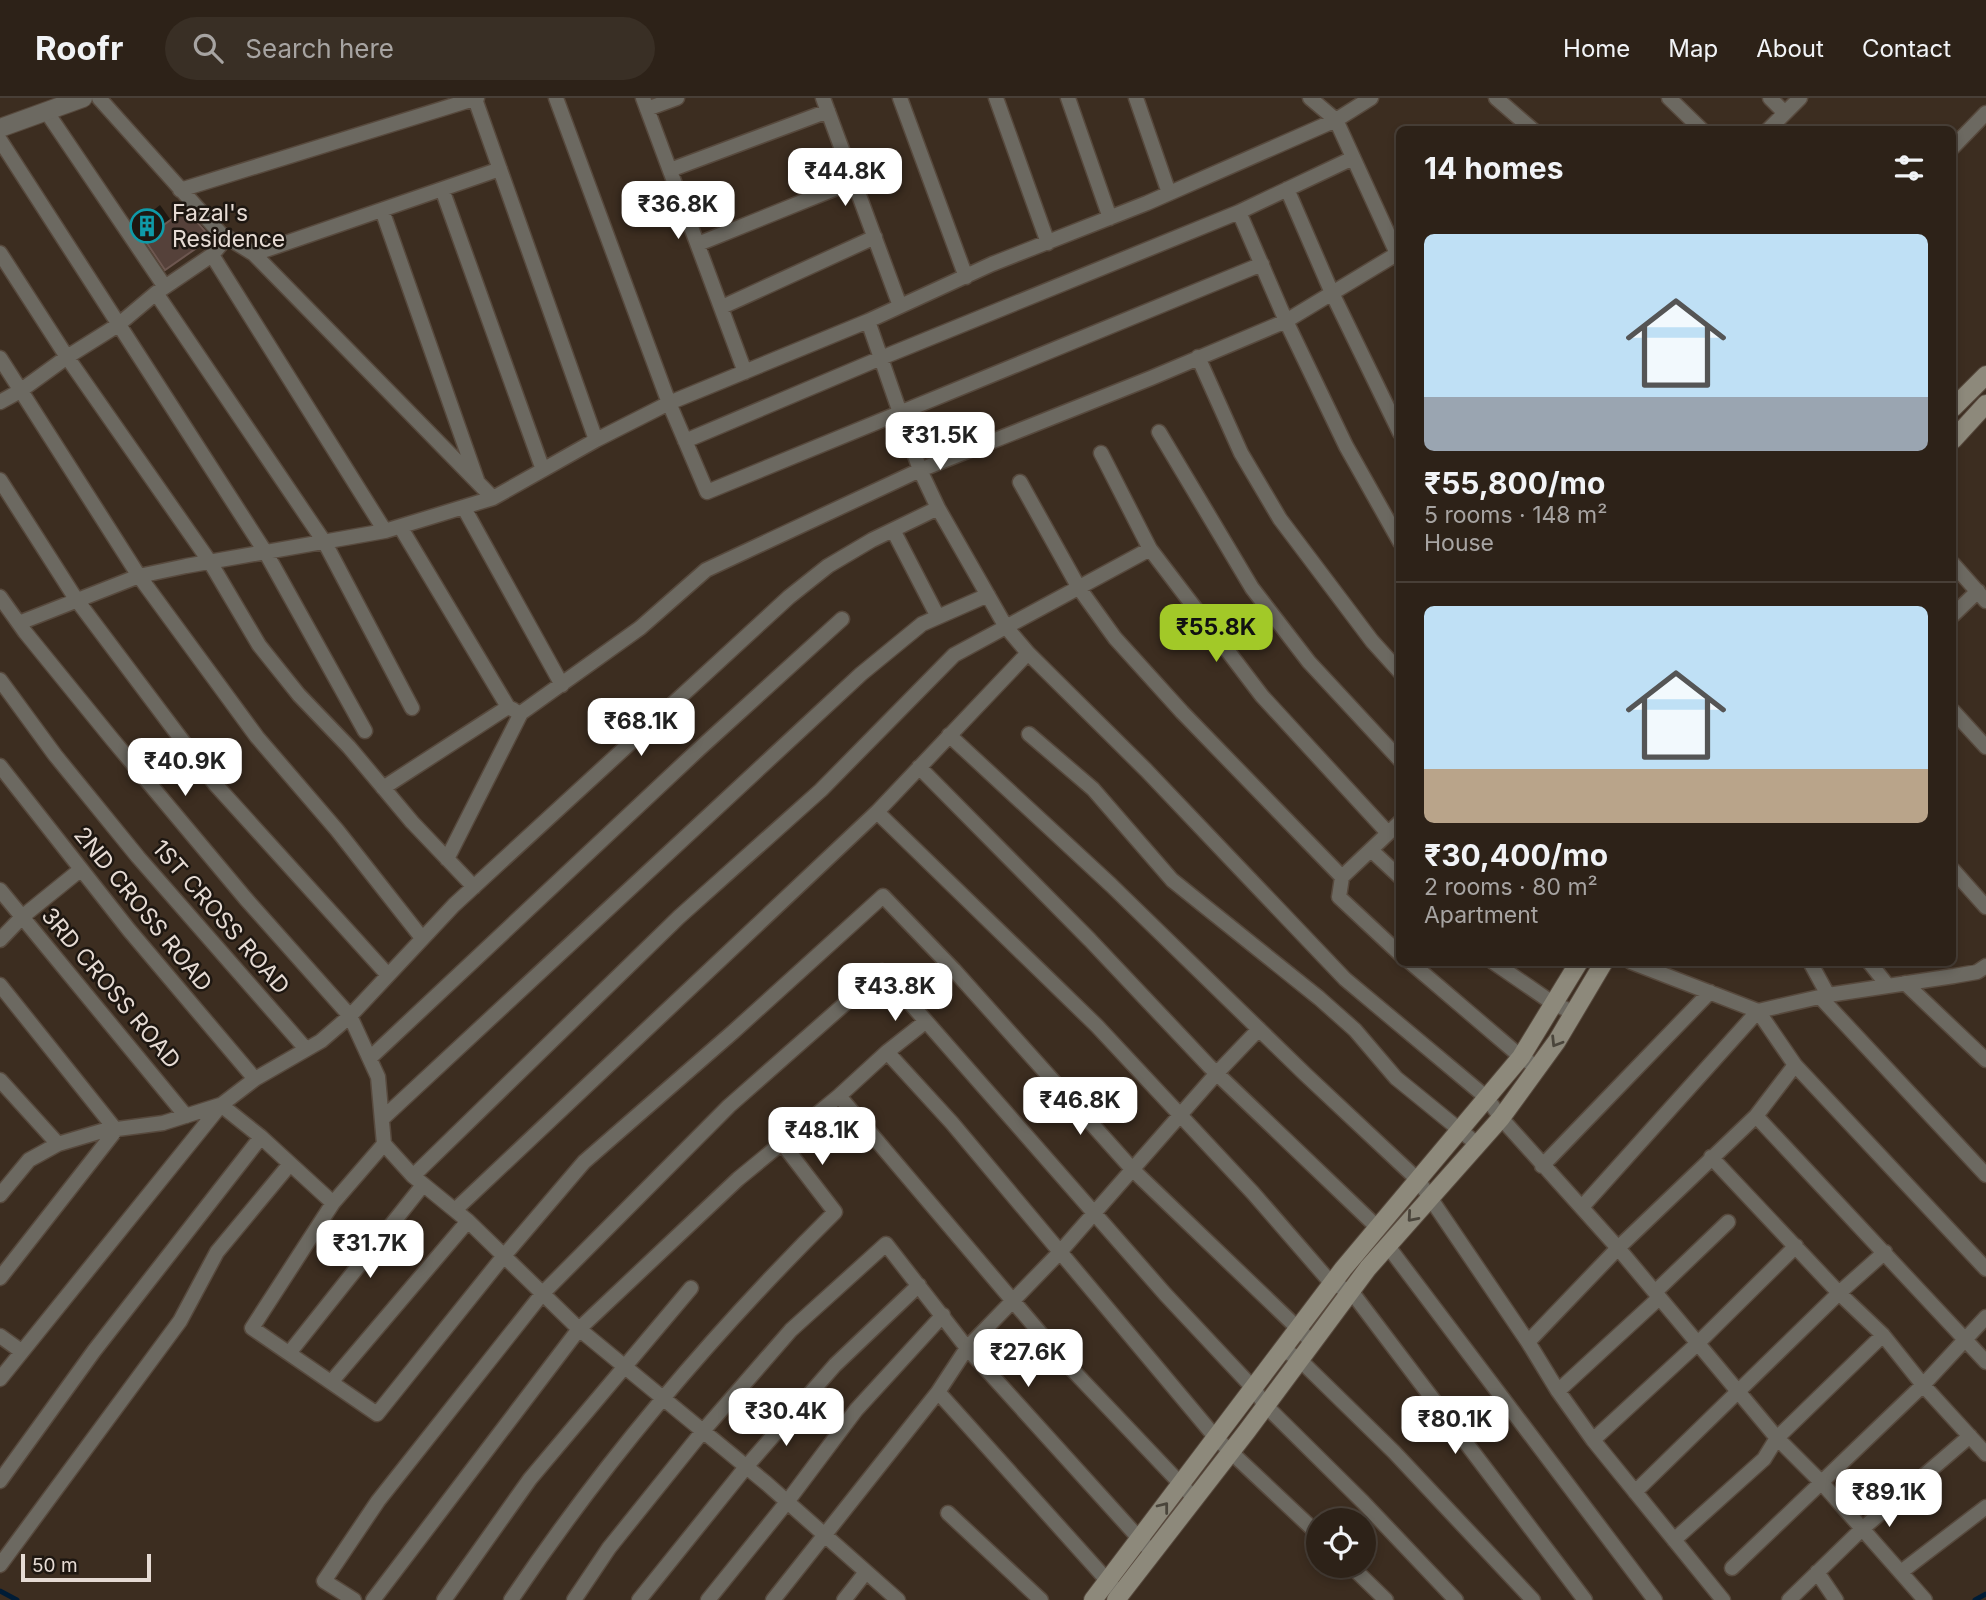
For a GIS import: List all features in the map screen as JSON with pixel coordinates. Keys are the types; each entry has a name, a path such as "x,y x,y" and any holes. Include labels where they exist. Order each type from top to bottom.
{"main road":[{"path":"1956,405 1986,375"},
{"path":"1956,437 1986,404"},
{"path":"1187,1492 1216,1438 1332,1284 1521,1058 1577,966"},
{"path":"1093,1600 1114,1591 1145,1545 1187,1492 1230,1451 1387,1245 1501,1118 1538,1068 1602,966"}],"street":[{"path":"0,128 83,98"},
{"path":"99,98 220,233 254,254 493,499"},
{"path":"180,190 476,98 596,440"},
{"path":"556,98 669,403 707,492 1262,264"},
{"path":"677,98 645,103 746,372"},
{"path":"900,98 966,277"},
{"path":"996,98 1048,243"},
{"path":"1068,98 1110,218"},
{"path":"1136,98 1169,193"},
{"path":"1310,98 1336,120 1396,249"},
{"path":"19,623 139,576 401,528 493,499 596,440 669,403 1169,193 1336,120 1371,98"},
{"path":"1496,98 1528,126"},
{"path":"1669,98 1698,126"},
{"path":"1770,98 1785,113"},
{"path":"1772,126 1800,98"},
{"path":"670,170 826,105 900,306"},
{"path":"46,111 325,543 412,708"},
{"path":"1956,144 1986,113"},
{"path":"0,140 267,553 365,731"},
{"path":"685,441 1239,212 1353,158"},
{"path":"254,254 500,169"},
{"path":"698,244 854,181"},
{"path":"442,190 542,470"},
{"path":"1287,190 1332,293 1396,425"},
{"path":"382,210 478,484"},
{"path":"1239,212 1286,321 1346,446 1396,535"},
{"path":"0,402 118,325 161,290 212,255 227,237"},
{"path":"722,307 874,237"},
{"path":"0,253 67,357 210,562 259,645 299,695 474,887"},
{"path":"212,255 385,531"},
{"path":"383,788 514,710 562,685 640,628 706,570 920,470 1286,321 1396,257"},
{"path":"868,321 920,470 938,508 1006,626 1028,653 1146,770 1345,979 1487,1098 1542,1166 1582,1207 1740,1391 1777,1438 1821,1482 1925,1600"},
{"path":"1198,357 1241,453 1280,519 1372,641 1396,668"},
{"path":"0,358 139,576 257,737 338,830 422,938"},
{"path":"1159,432 1252,588 1309,662 1396,756"},
{"path":"1101,453 1150,549 1262,696 1388,833"},
{"path":"0,480 76,599 215,784 387,974"},
{"path":"1020,482 1079,588 1115,638 1342,877"},
{"path":"464,508 562,685"},
{"path":"0,1380 221,1105 255,1079 321,1041 350,1016 387,974 474,887 789,597 828,566 938,508"},
{"path":"401,528 514,710"},
{"path":"893,530 938,617"},
{"path":"290,1352 418,1181 679,917 821,790 954,655 1150,549"},
{"path":"1956,567 1982,596 1956,613"},
{"path":"382,1119 861,674 922,624 988,595"},
{"path":"0,597 246,899 350,1016 378,1077 384,1144 418,1181 468,1221 579,1329 704,1431 898,1600"},
{"path":"370,1058 698,750 842,619"},
{"path":"454,1210 877,812 1028,653"},
{"name":"1ST CROSS ROAD","path":"0,680 55,755 138,857 306,1049"},
{"path":"447,859 514,710"},
{"path":"1956,714 1986,747"},
{"path":"1029,734 1093,789 1172,880 1346,1022 1396,1078 1477,1144"},
{"path":"949,735 1111,885 1418,1180 1593,1440 1723,1600"},
{"name":"2ND CROSS ROAD","path":"0,765 80,870 255,1079"},
{"path":"919,767 1217,1073 1377,1227"},
{"path":"877,812 1097,1026 1253,1193 1332,1284 1351,1291 1586,1600"},
{"path":"1396,826 1342,877 1339,897 1396,950"},
{"path":"1371,850 1396,873"},
{"path":"0,940 22,917 80,870"},
{"path":"1956,873 1986,906"},
{"name":"3RD CROSS ROAD","path":"0,890 186,1116"},
{"path":"384,1144 333,1203 252,1328 377,1414 503,1257 584,1162 883,896 954,970 1133,1170 1312,1342"},
{"path":"1415,966 1521,1058 1538,1068"},
{"path":"1499,966 1554,1004 1573,1012"},
{"path":"1642,966 1758,1011 1824,996 1983,973"},
{"path":"1812,966 1824,996 1986,1175"},
{"path":"1872,966 1888,986"},
{"path":"1945,966 1954,976"},
{"path":"354,1600 324,1581 378,1501 542,1294 729,1106 882,971 1165,1294 1254,1389 1265,1405 1363,1502 1456,1600"},
{"path":"1905,983 1986,1060"},
{"path":"0,985 116,1130"},
{"path":"1542,1166 1710,992"},
{"path":"1758,1011 1795,1066 1986,1269"},
{"path":"1582,1207 1758,1011"},
{"path":"373,1600 579,1329 738,1179 925,1022"},
{"path":"773,1600 937,1392 967,1348 1095,1214 1217,1073 1259,1029"},
{"path":"887,1052 952,1123 1216,1438 1306,1523"},
{"path":"1528,1342 1618,1248 1756,1116 1795,1066"},
{"path":"0,1080 58,1144"},
{"path":"839,1096 1064,1361 1187,1492"},
{"path":"0,1195 29,1160 58,1144 116,1130 163,1123 221,1105"},
{"path":"221,1105 261,1137 333,1203"},
{"path":"1756,1116 1986,1362"},
{"path":"0,1278 116,1130"},
{"path":"0,1481 94,1352 261,1137"},
{"path":"511,1600 558,1529 664,1399 744,1305 835,1212 782,1143"},
{"path":"1711,1157 1839,1293 1883,1335 1923,1385 1986,1454"},
{"path":"0,1565 180,1321 217,1252 290,1164"},
{"path":"332,1381 468,1221"},
{"path":"1558,1391 1728,1222"},
{"path":"574,1600 610,1548 704,1431 791,1330 886,1244 967,1348 1145,1545"},
{"path":"1387,1245 1655,1600"},
{"path":"1593,1440 1698,1343 1796,1246"},
{"path":"1635,1492 1839,1293 1885,1252"},
{"path":"639,1600 746,1467 835,1365 919,1285"},
{"path":"444,1600 530,1479 691,1288"},
{"path":"708,1600 787,1503 856,1410 943,1315"},
{"path":"1732,1568 1923,1385 1968,1340 1986,1317"},
{"path":"1674,1540 1764,1459 1777,1438 1883,1335"},
{"path":"0,1336 21,1351"},
{"path":"1283,1349 1300,1360 1394,1452 1533,1600"},
{"path":"937,1392 1114,1591"},
{"path":"1788,1600 1862,1529 1970,1436"},
{"path":"1901,1572 1986,1507"},
{"path":"948,1513 1041,1600"},
{"path":"844,1600 866,1572"},
{"path":"1817,1572 1836,1600"},
{"path":"1363,1578 1386,1600"}],"building":[{"path":"186,209 211,238 165,270 134,224 152,212 162,226"}],"waterway":[{"path":"0,1591 17,1600"},
{"path":"1975,1600 1986,1594"}],"place":[{"name":"Fazal's Residence","path":"147,226"}]}
